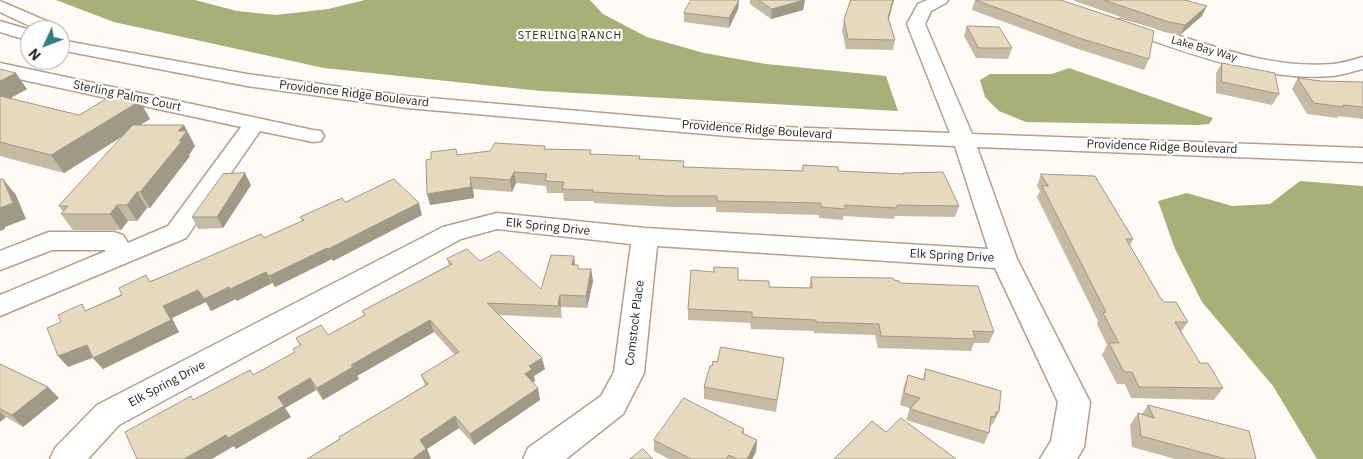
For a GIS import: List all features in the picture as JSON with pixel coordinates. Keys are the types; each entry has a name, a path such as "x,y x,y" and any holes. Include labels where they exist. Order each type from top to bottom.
{"street":[{"name":"Elk Spring Drive","path":"940,0 924,8 916,24 964,140 1004,259 1074,402 1067,447 1057,459"},
{"path":"0,6 30,20"},
{"name":"Lake Bay Way","path":"1106,19 1209,53 1284,69 1334,70 1363,63"},
{"path":"0,26 20,33"},
{"name":"Providence Ridge Boulevard","path":"70,36 156,63"},
{"name":"Providence Ridge Boulevard","path":"70,47 247,80 407,102 751,132 1363,154"},
{"name":"Sterling Palms Court","path":"0,69 313,136"},
{"path":"0,306 177,232 254,124"},
{"name":"Elk Spring Drive","path":"67,459 108,415 452,233 497,221 645,238 1004,259"},
{"name":"Comstock Place","path":"540,459 612,405 629,373 645,238"},
{"path":"0,261 49,241 114,241 121,255"}],"shaded area":[{"path":"56,0 195,0 237,11 276,15 328,9 365,0 590,0 603,14 647,37 704,53 766,64 886,76 898,111 541,91 324,68 114,22"},
{"path":"1069,68 1213,118 1209,124 1197,125 1026,122 999,111 985,97 980,80 990,74 1052,74"},
{"path":"1300,181 1363,186 1363,459 1317,459 1273,386 1202,302 1175,249 1158,201 1187,193 1232,206 1270,204"}],"building":[{"path":"691,0 739,0 729,18 684,13"},
{"path":"759,0 804,0 772,9"},
{"path":"851,0 893,0 888,18 895,40 848,39 844,20"},
{"path":"976,0 1061,0 1154,31 1149,59 1079,38"},
{"path":"1104,0 1185,0 1207,6 1185,25 1169,22"},
{"path":"967,26 999,27 1012,48 979,48"},
{"path":"1222,63 1275,73 1279,94 1222,82"},
{"path":"0,69 16,73 0,81"},
{"path":"1298,78 1321,81 1363,82 1363,107 1343,105 1344,107 1314,103"},
{"path":"113,95 140,101 51,155 0,142 0,96 79,115"},
{"path":"133,125 184,125 178,131 187,131 179,141 182,141 127,205 117,205 110,214 61,214 68,206 59,206"},
{"path":"495,143 545,146 544,149 591,150 590,154 640,156 639,159 684,161 683,167 803,171 803,165 838,167 838,171 904,174 943,172 959,206 897,205 897,208 845,205 845,209 821,207 821,203 717,201 717,196 670,196 593,192 593,190 562,189 564,182 545,181 547,174 514,172 510,180 470,177 471,187 427,194 426,160 431,159 431,152 456,149 457,155 490,151"},
{"path":"245,173 217,217 192,217 223,174"},
{"path":"1041,174 1095,176 1133,239 1126,239 1160,297 1164,302 1176,302 1188,322 1175,322 1200,363 1208,363 1223,388 1139,387 1132,372 1124,372 1109,343 1119,343 1103,313 1106,312 1042,186 1048,186"},
{"path":"3,179 13,203 0,208 0,180"},
{"path":"394,179 419,203 328,249 269,276 266,272 204,299 198,290 163,306 171,320 93,358 87,345 58,356 47,328 61,322 58,315 82,304 85,311 122,295 119,288 146,275 150,282 261,234 264,238 304,220 300,217 342,198 345,202"},
{"path":"467,249 480,261 499,251 541,289 551,255 574,256 572,265 578,265 578,269 591,269 586,296 560,295 558,304 560,306 487,303 542,358 529,366 532,369 525,374 538,388 470,434 455,416 420,440 426,449 412,459 307,459 340,439 339,437 428,384 421,375 459,352 430,320 351,365 353,367 317,388 310,378 278,397 284,406 228,438 226,435 184,459 137,459 125,432 191,396 193,400 250,370 253,375 295,352 293,349 301,345 296,338 321,325 328,335 365,315 362,311 452,264 447,259"},
{"path":"714,267 738,268 738,280 769,281 769,287 812,288 811,277 893,278 900,283 978,286 994,332 973,331 975,339 881,336 879,324 752,317 752,312 688,309 691,270 714,272"},
{"path":"721,347 784,358 777,400 704,387 710,366 712,366 713,361 717,362"},
{"path":"0,364 48,387 12,415 0,409"},
{"path":"926,369 1001,391 999,412 996,412 995,417 991,416 989,433 910,409 920,398 904,393 908,375 924,380"},
{"path":"684,398 744,429 742,433 757,440 747,459 737,459 729,455 726,459 691,459 654,440"},
{"path":"1148,405 1249,431 1256,459 1226,459 1141,436 1138,413 1154,418"},
{"path":"901,418 956,459 834,459 872,421 886,432"},
{"path":"643,449 653,459 630,459"}],"district":[{"name":"STERLING RANCH","path":"570,36"}]}
